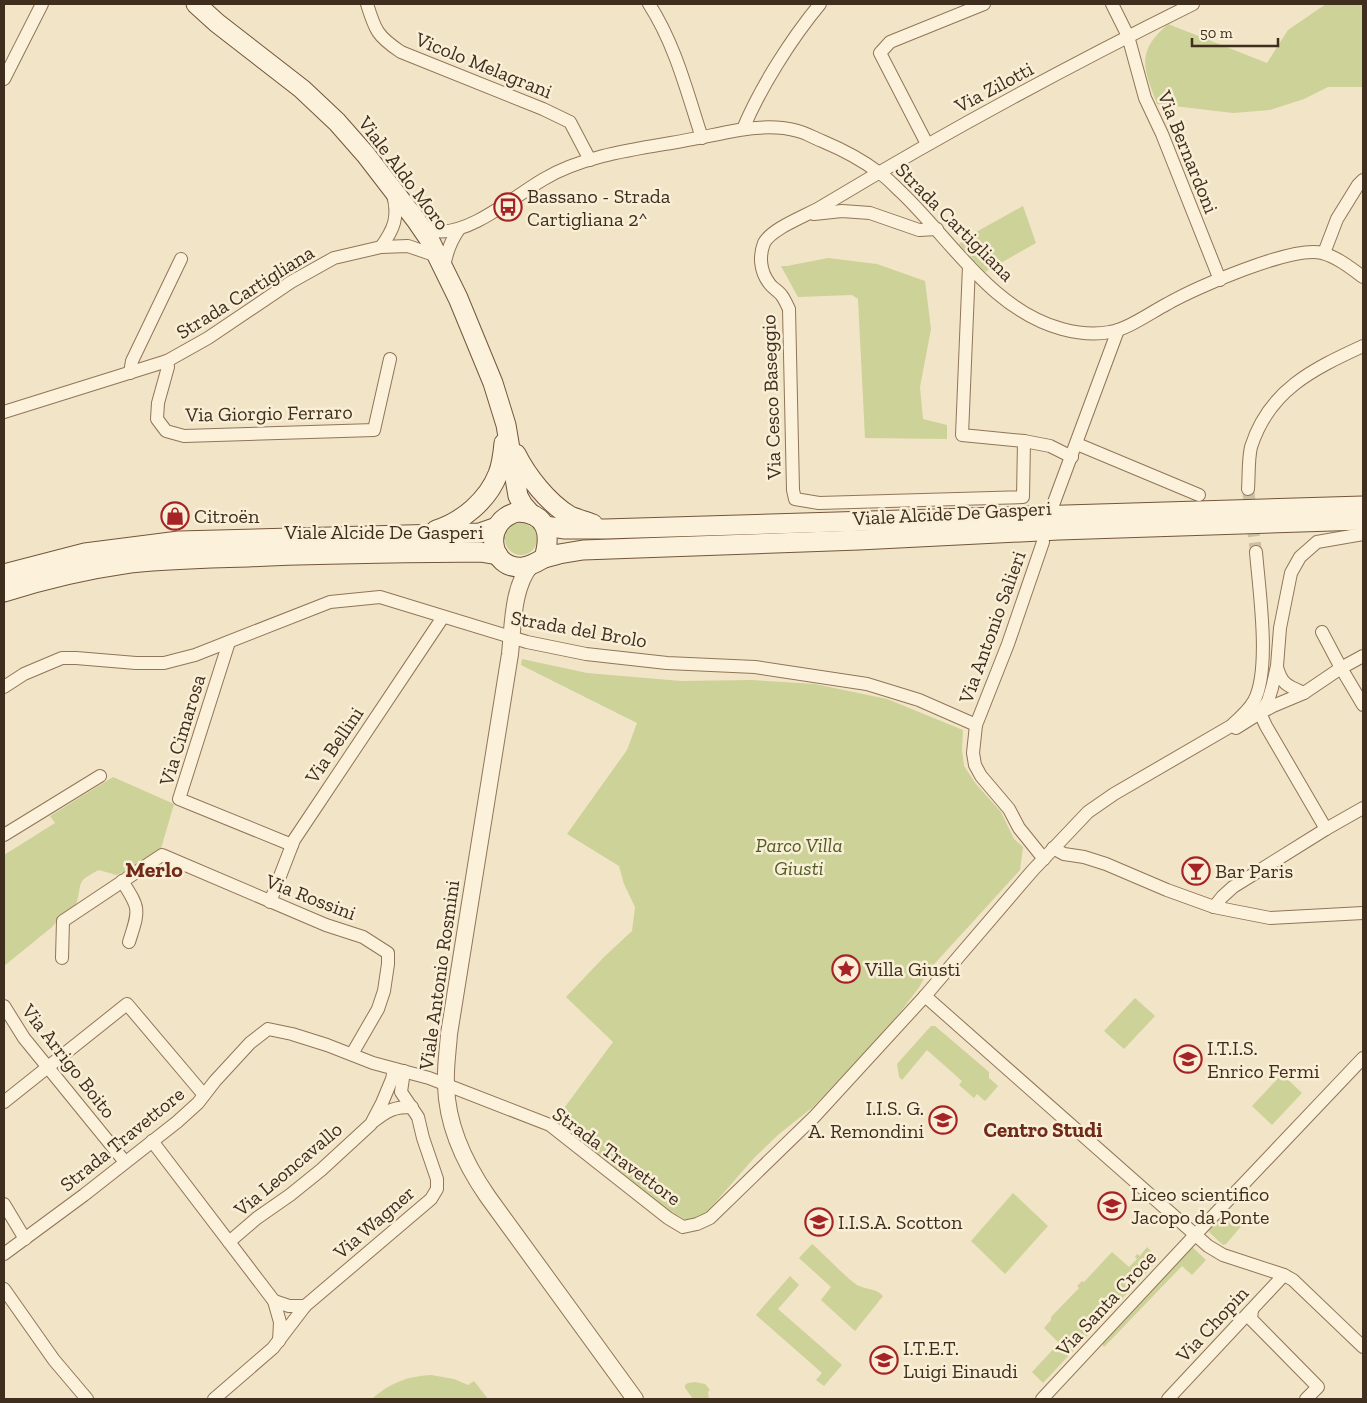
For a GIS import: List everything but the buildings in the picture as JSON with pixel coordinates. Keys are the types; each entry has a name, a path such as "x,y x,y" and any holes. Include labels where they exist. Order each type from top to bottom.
{"main road":[{"name":"Viale Aldo Moro","path":"196,4 217,23 302,89 337,122 366,155 416,220 441,262 478,344 493,382 508,434 518,496 538,520"},
{"path":"508,434 526,473 549,498 570,515 605,529"},
{"path":"428,533 448,527 456,522 476,506 490,489 498,475 508,434"},
{"name":"Viale Aldo Moro","path":"501,522 513,495 516,481"},
{"name":"Viale Alcide De Gasperi","path":"4,574 85,553 179,541 480,533 518,512 565,528 605,529 1363,506"},
{"path":"538,520 548,540 538,562"},
{"name":"Viale Alcide De Gasperi","path":"4,592 91,570 174,560 331,553 480,552 501,558 513,566 522,567 559,554 583,550 859,540 1059,530 1363,520"},
{"name":"Viale Alcide De Gasperi","path":"501,522 493,540 494,548 501,558"}],"street":[{"path":"4,79 42,4"},
{"name":"Vicolo Melagrani","path":"366,4 374,29 385,42 400,52 543,109 570,122 590,160"},
{"path":"649,4 661,22 672,49 702,138"},
{"path":"743,129 753,105 768,80 803,24 820,4"},
{"path":"928,144 880,53 890,42 984,4"},
{"path":"1112,4 1128,36"},
{"name":"Via Zilotti","path":"879,172 1128,36 1193,4"},
{"name":"Via Bernardoni","path":"1128,36 1145,98 1162,134 1220,280"},
{"name":"Strada Cartigliana","path":"416,220 436,232 459,229 494,212 546,177 612,153 743,129 778,128 798,131 834,146 879,172 993,289 1014,306 1037,320 1062,329 1086,333 1108,333 1118,330 1170,302 1220,280 1266,262 1297,253 1311,251 1324,253 1340,261 1363,277"},
{"name":"Via Cesco Baseggio","path":"879,172 809,214 777,230 765,242 760,257 768,283 782,295 789,310 793,490 795,499 819,503 1024,497 1024,441"},
{"path":"1324,253 1337,219 1363,180"},
{"path":"381,247 390,234 396,215 396,206 391,187"},
{"path":"809,214 842,211 870,213 919,230 936,230"},
{"path":"441,262 452,238 459,229"},
{"name":"Strada Cartigliana","path":"4,412 167,361 208,338 313,269 334,258 381,247 408,246 441,262"},
{"name":"Strada Cartigliana","path":"130,374 132,361 181,259"},
{"path":"970,266 962,435 1024,441 1050,446 1072,456"},
{"path":"1053,505 1118,330"},
{"path":"1248,489 1251,449 1266,413 1297,381 1324,364 1363,346"},
{"name":"Via Giorgio Ferraro","path":"167,361 168,367 158,403 157,419 166,432 184,436 374,430 390,359"},
{"path":"1077,444 1199,495"},
{"path":"1260,713 1268,701 1272,688 1290,573 1300,557 1317,542 1363,534"},
{"name":"Via Antonio Salieri","path":"976,725 1008,644 1042,542"},
{"path":"1088,812 1122,789 1231,726 1254,701 1261,679 1262,647 1256,552"},
{"name":"Viale Antonio Rosmini","path":"501,558 511,572 517,593"},
{"name":"Viale Antonio Rosmini","path":"538,562 522,580 517,593 512,638 449,1034 446,1084 449,1110 454,1129 472,1172 488,1197 635,1399"},
{"name":"Strada del Brolo","path":"4,686 32,670 62,658 164,663 195,655 330,602 380,597 512,638 586,654 667,663 755,667 867,684 919,700 976,725"},
{"name":"Via Bellini","path":"270,902 292,845 443,617"},
{"path":"1322,632 1363,705"},
{"name":"Via Cimarosa","path":"229,642 179,799 292,845"},
{"path":"1088,812 1260,713 1304,693 1341,668 1363,656"},
{"path":"1276,666 1284,683 1304,693"},
{"path":"1260,713 1326,829"},
{"path":"976,725 973,753 975,765 981,776 1009,809 1020,828 1044,859"},
{"path":"4,835 100,776"},
{"path":"1214,906 1234,887 1363,808"},
{"name":"Strada Travettore","path":"4,1254 84,1195 177,1122 198,1103 250,1043 268,1029 292,1034 446,1084 550,1125 668,1218 683,1227 697,1224 710,1218 815,1116 925,996 1053,848 1088,812"},
{"path":"1053,848 1064,854 1084,857 1106,864 1167,890 1214,906 1270,918 1363,914"},
{"name":"Via Rossini","path":"62,958 63,921 162,855 326,925 362,937 388,953 384,991 378,1010 352,1054"},
{"path":"122,881 135,901 138,915 129,942"},
{"path":"925,996 1208,1246 1223,1255 1284,1275 1298,1285 1363,1347"},
{"path":"4,1102 127,1004 204,1095"},
{"name":"Via Arrigo Boito","path":"4,1006 24,1038 46,1067 124,1162"},
{"name":"Via Santa Croce","path":"1042,1399 1363,1058"},
{"name":"Via Wagner","path":"214,1399 279,1341 305,1306 431,1198 437,1189 437,1179 418,1117 401,1092 399,1070"},
{"name":"Via Leoncavallo","path":"371,1124 392,1079 399,1070"},
{"name":"Via Leoncavallo","path":"229,1242 257,1218 315,1175 385,1112 396,1107 412,1107"},
{"name":"Via Leoncavallo","path":"152,1142 274,1301 280,1322 279,1341"},
{"path":"4,1204 25,1238"},
{"name":"Via Chopin","path":"1168,1399 1284,1275"},
{"path":"4,1289 54,1360 87,1399"},
{"path":"274,1301 289,1306 305,1306"},
{"path":"1252,1310 1251,1319 1318,1386 1306,1399"}],"green space":[{"path":"1326,4 1363,4 1363,87 1328,87 1304,99 1270,110 1233,113 1157,104 1146,71 1145,61 1151,44 1168,24 1267,63 1288,30"},
{"path":"1023,206 1036,243 985,272 959,244 969,236"},
{"path":"828,258 877,264 925,281 931,329 920,387 923,419 947,425 947,439 865,438 858,299 852,295 798,297 781,266"},
{"path":"521,523 533,527 537,539 533,551 521,555 509,551 505,539 509,527"},
{"name":"Parco Villa Giusti","path":"522,659 587,673 681,681 752,680 815,684 887,699 963,730 962,750 964,766 976,784 1001,812 1014,839 1023,847 1020,870 927,972 920,986 892,1023 813,1107 779,1134 754,1158 700,1218 686,1220 656,1203 553,1123 613,1042 566,997 632,931 635,907 624,884 619,866 567,834 627,750 637,723 521,665"},
{"path":"113,777 174,804 160,852 134,868 116,875 99,870 86,877 81,883 76,905 64,913 52,927 4,966 4,855 55,823 50,816"},
{"path":"1135,998 1155,1016 1124,1049 1104,1031"},
{"path":"931,1026 935,1026 989,1072 989,1078 998,1086 985,1101 977,1094 974,1098 959,1085 962,1081 927,1050 902,1080 899,1077 897,1064"},
{"path":"1282,1074 1302,1093 1272,1125 1252,1106"},
{"path":"1013,1193 1048,1226 1005,1274 971,1241"},
{"path":"1227,1208 1243,1224 1223,1245 1208,1229"},
{"path":"812,1244 857,1285 883,1296 855,1331 821,1300 831,1287 799,1258"},
{"path":"1191,1246 1206,1260 1192,1275 1182,1266 1104,1347 1099,1339"},
{"path":"1147,1247 1159,1259 1043,1383 1032,1372 1059,1343 1044,1328 1051,1320 1051,1317 1079,1288 1077,1286 1082,1281 1084,1282 1112,1252 1129,1267 1137,1259 1135,1257 1137,1254 1140,1256"},
{"path":"790,1276 799,1285 778,1309 842,1365 824,1386 816,1380 822,1373 756,1315"},
{"path":"431,1375 454,1379 468,1385 474,1381 488,1399 372,1399 378,1393 399,1381"},
{"path":"695,1382 705,1384 710,1390 708,1392 709,1399 693,1399 685,1385"}],"tunnel":[{"path":"1248,489 1256,552"}],"place":[{"name":"Bassano - Strada Cartigliana 2^","path":"508,207"},
{"name":"Citroën","path":"175,516"},
{"name":"Bar Paris","path":"1196,871"},
{"name":"Villa Giusti","path":"846,969"},
{"name":"I.T.I.S. Enrico Fermi","path":"1188,1059"},
{"name":"I.I.S. G. A. Remondini","path":"943,1120"},
{"name":"Liceo scientifico Jacopo da Ponte","path":"1112,1206"},
{"name":"I.I.S.A. Scotton","path":"819,1222"},
{"name":"I.T.E.T. Luigi Einaudi","path":"884,1360"}],"district":[{"name":"Merlo","path":"154,869"},
{"name":"Centro Studi","path":"1043,1130"}]}
